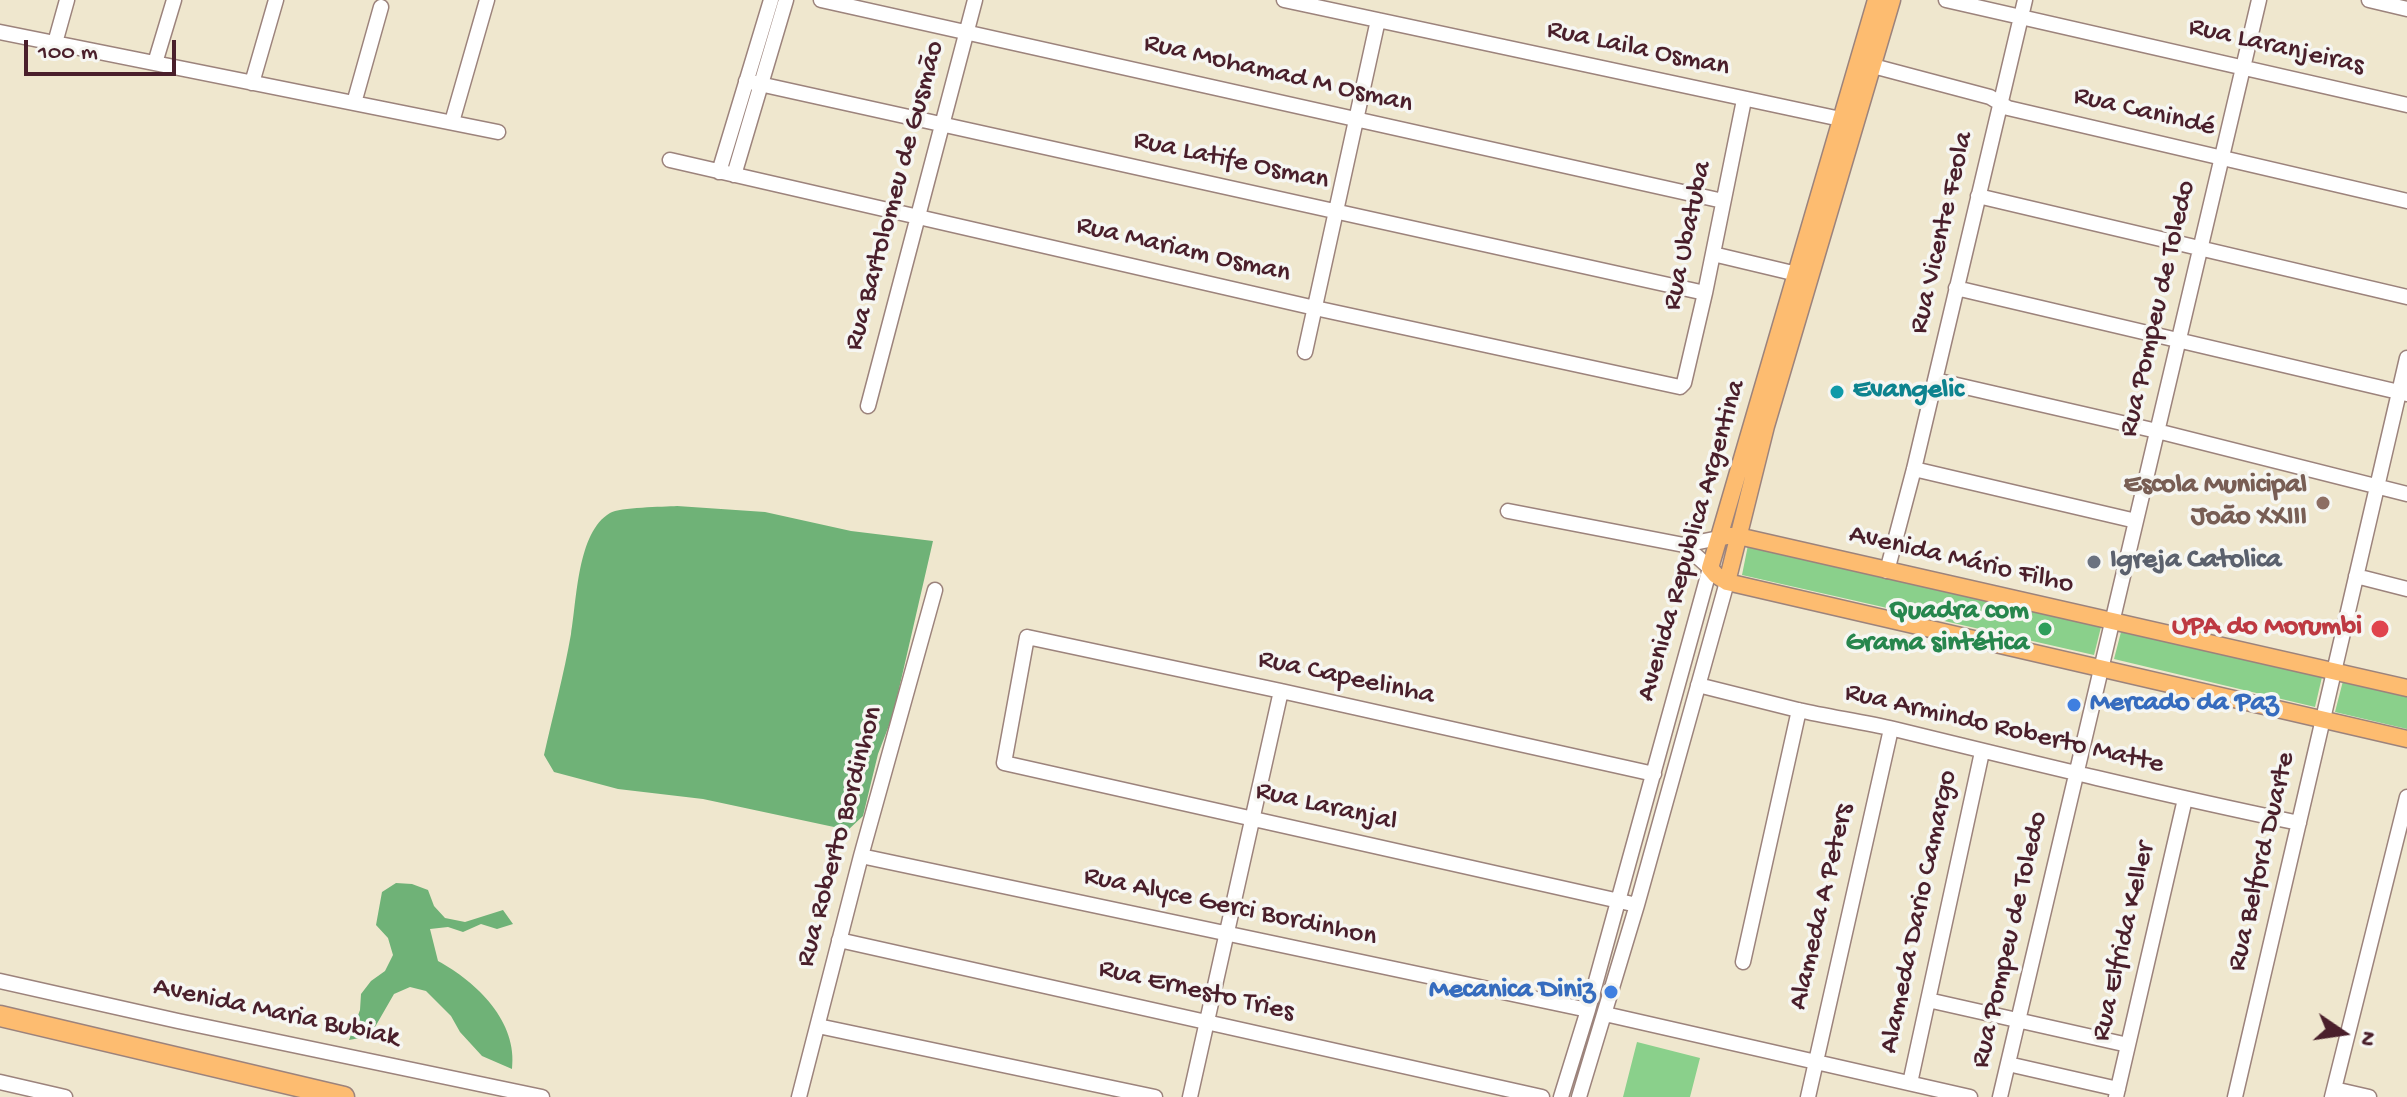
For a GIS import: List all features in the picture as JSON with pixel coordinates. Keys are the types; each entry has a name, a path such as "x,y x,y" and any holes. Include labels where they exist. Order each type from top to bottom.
{"highway":[{"path":"0,1016 344,1097"}],"main road":[{"name":"Avenida Republica Argentina","path":"1727,582 1848,121 1861,52 1876,0"},
{"name":"Avenida Republica Argentina","path":"1710,568 1797,274 1848,121 1873,66 1892,0"},
{"name":"Avenida Mário Filho","path":"1719,538 1738,536 2407,688"},
{"path":"1710,568 1727,582 2407,739"}],"street":[{"path":"55,43 67,0"},
{"path":"155,63 174,0"},
{"path":"252,83 276,0"},
{"path":"452,122 487,0"},
{"path":"726,173 753,83 771,0"},
{"path":"753,83 786,0"},
{"name":"Rua Mohamad M Osman","path":"821,0 1723,201"},
{"name":"Rua Bartolomeu de Gusmão","path":"868,406 975,0"},
{"name":"Rua Laila Osman","path":"1284,0 1848,121"},
{"name":"Rua Laranjeiras","path":"1946,0 2407,105"},
{"name":"Rua Vicente Feola","path":"1887,571 2025,0"},
{"name":"Rua Pompeu de Toledo","path":"2000,1097 2259,0"},
{"path":"2369,0 2407,9"},
{"path":"354,103 381,7"},
{"path":"1305,352 1378,20"},
{"path":"0,32 498,132"},
{"path":"1861,52 1873,66"},
{"name":"Rua Canindé","path":"1873,66 1990,97 2008,108 2407,201"},
{"name":"Rua Latife Osman","path":"753,83 1705,293"},
{"name":"Rua Ubatuba","path":"1684,383 1744,100"},
{"name":"Rua Mariam Osman","path":"670,160 1673,388 1684,383"},
{"path":"1978,196 2407,297"},
{"path":"1713,254 1797,274"},
{"path":"1956,288 2403,393"},
{"name":"Rua Belford Duarte","path":"2235,1097 2377,487 2403,393 2407,358"},
{"path":"1935,380 2157,431 2407,494"},
{"path":"1914,469 2136,521"},
{"path":"1508,511 1684,545 1719,538"},
{"path":"1684,545 1710,568"},
{"name":"Avenida Republica Argentina","path":"1561,1097 1588,1010 1710,568"},
{"path":"2356,576 2407,589"},
{"name":"Avenida Republica Argentina","path":"1579,1097 1637,905 1727,582"},
{"name":"Rua Roberto Bordinhon","path":"799,1097 861,856 935,590"},
{"name":"Rua Capeelinha","path":"1004,763 1027,637 1654,774"},
{"name":"Rua Armindo Roberto Matte","path":"1698,685 2299,823"},
{"path":"1190,1097 1281,691"},
{"path":"1743,962 1799,710"},
{"name":"Alameda A Peters","path":"1808,1097 1891,729"},
{"name":"Alameda Dario Camargo","path":"1910,1083 1982,752"},
{"name":"Rua Laranjal","path":"1004,763 1637,905"},
{"path":"2369,1097 2333,1093 2407,797"},
{"name":"Rua Elfrida Keller","path":"2117,1093 2185,799"},
{"name":"Rua Alyce Gerci Bordinhon","path":"861,856 1588,1010"},
{"name":"Rua Ernesto Tries","path":"839,940 1542,1097"},
{"name":"Avenida Maria Bubiak","path":"0,981 542,1097"},
{"path":"1928,1000 2128,1045"},
{"path":"1605,1014 1970,1097"},
{"path":"818,1026 1155,1097"},
{"path":"2008,1064 2117,1093"},
{"path":"0,1082 65,1097"}],"green space":[{"path":"677,506 765,512 851,531 933,541 893,715 878,754 863,816 848,830 703,799 618,789 554,772 544,755 568,649 580,568 591,535 599,522 615,511"},
{"path":"1748,545 2101,627 2094,655 1742,575"},
{"path":"2121,632 2322,677 2315,707 2114,659"},
{"path":"2343,681 2407,696 2407,729 2335,712"},
{"path":"396,883 412,884 428,890 434,906 445,918 465,922 503,910 513,924 497,929 481,924 463,932 448,927 430,929 438,961 467,980 502,1020 512,1052 512,1069 482,1056 460,1032 451,1016 426,991 410,987 394,994 375,1027 366,1020 365,1037 349,1040 360,1010 361,994 371,981 385,971 393,955 388,938 376,925 382,892"},
{"path":"1637,1042 1700,1058 1690,1097 1623,1097"}],"place":[{"name":"Evangelic","path":"1837,392"},
{"name":"Escola Municipal João XXIII","path":"2323,503"},
{"name":"Igreja Catolica","path":"2094,562"},
{"name":"Quadra com Grama sintética","path":"2045,629"},
{"name":"UPA do Morumbi","path":"2380,629"},
{"name":"Mercado da Paz","path":"2074,705"},
{"name":"Mecanica Diniz","path":"1611,992"}]}
